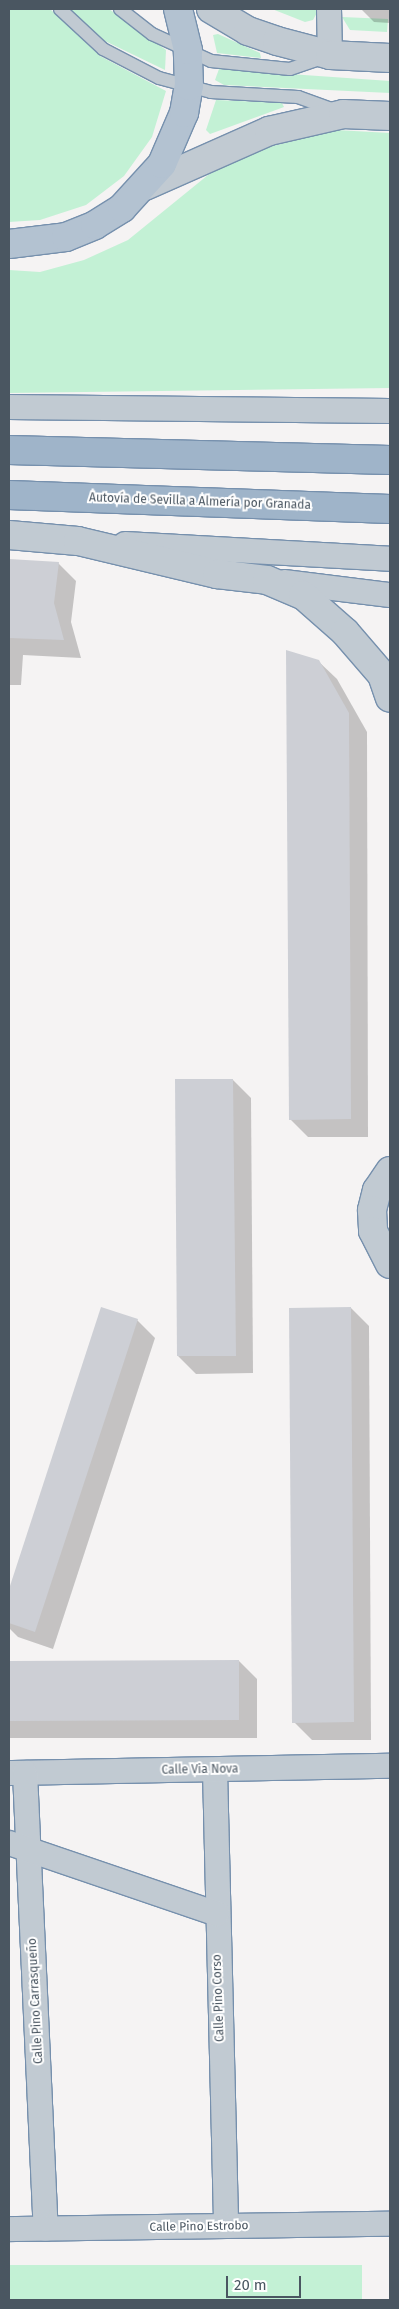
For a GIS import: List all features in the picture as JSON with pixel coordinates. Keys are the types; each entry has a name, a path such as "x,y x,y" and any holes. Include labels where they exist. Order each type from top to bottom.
{"highway":[{"path":"9,450 390,460"},
{"name":"Autovía de Sevilla a Almería por Granada","path":"9,495 390,509"}],"main road":[{"path":"9,244 66,237 96,225 145,186 175,140 189,86 188,50 178,9"}],"street":[{"path":"211,9 248,31 330,55 390,58"},
{"path":"330,9 330,55"},
{"path":"145,186 230,145 306,120 343,114 390,116"},
{"path":"9,407 390,411"},
{"path":"9,535 78,541 390,559"},
{"path":"78,541 216,574 390,595"},
{"path":"267,580 303,595 345,632 382,675 390,698"},
{"path":"390,1169 372,1210 375,1237 390,1264"},
{"name":"Calle Via Nova","path":"17,1773 390,1766"},
{"name":"Calle Pino Corso","path":"215,1770 226,2226"},
{"name":"Calle Pino Carrasqueño","path":"17,1773 18,1847 46,2229"},
{"path":"18,1847 217,1914"},
{"name":"Calle Pino Estrobo","path":"9,2230 390,2224"}],"lane":[{"path":"60,9 124,62 189,86 298,97 343,114"},
{"path":"120,9 152,34 223,63 290,69 330,55"}],"green space":[{"path":"9,9 50,9 100,56 166,91 152,137 124,176 86,205 40,220 9,222"},
{"path":"70,9 109,9 166,50 165,70 105,41"},
{"path":"272,9 319,9 313,20 305,22"},
{"path":"342,17 388,19 387,32 350,30"},
{"path":"218,34 260,53 261,58 217,53 213,35"},
{"path":"219,69 390,81 390,93 224,85 215,80"},
{"path":"216,100 282,103 284,107 210,134 206,130"},
{"path":"336,130 390,133 390,388 9,393 9,270 40,272 84,260 128,240 208,175 249,152"},
{"path":"9,2265 362,2265 362,2300 9,2300"}],"building":[{"path":"9,559 59,562 54,603 64,640 9,638"},
{"path":"286,650 319,660 349,713 351,1119 289,1120"},
{"path":"175,1079 233,1079 236,1356 177,1356"},
{"path":"101,1307 138,1319 35,1632 9,1623 9,1589"},
{"path":"351,1307 354,1722 292,1723 289,1308"},
{"path":"239,1660 239,1720 9,1721 9,1661"}]}
